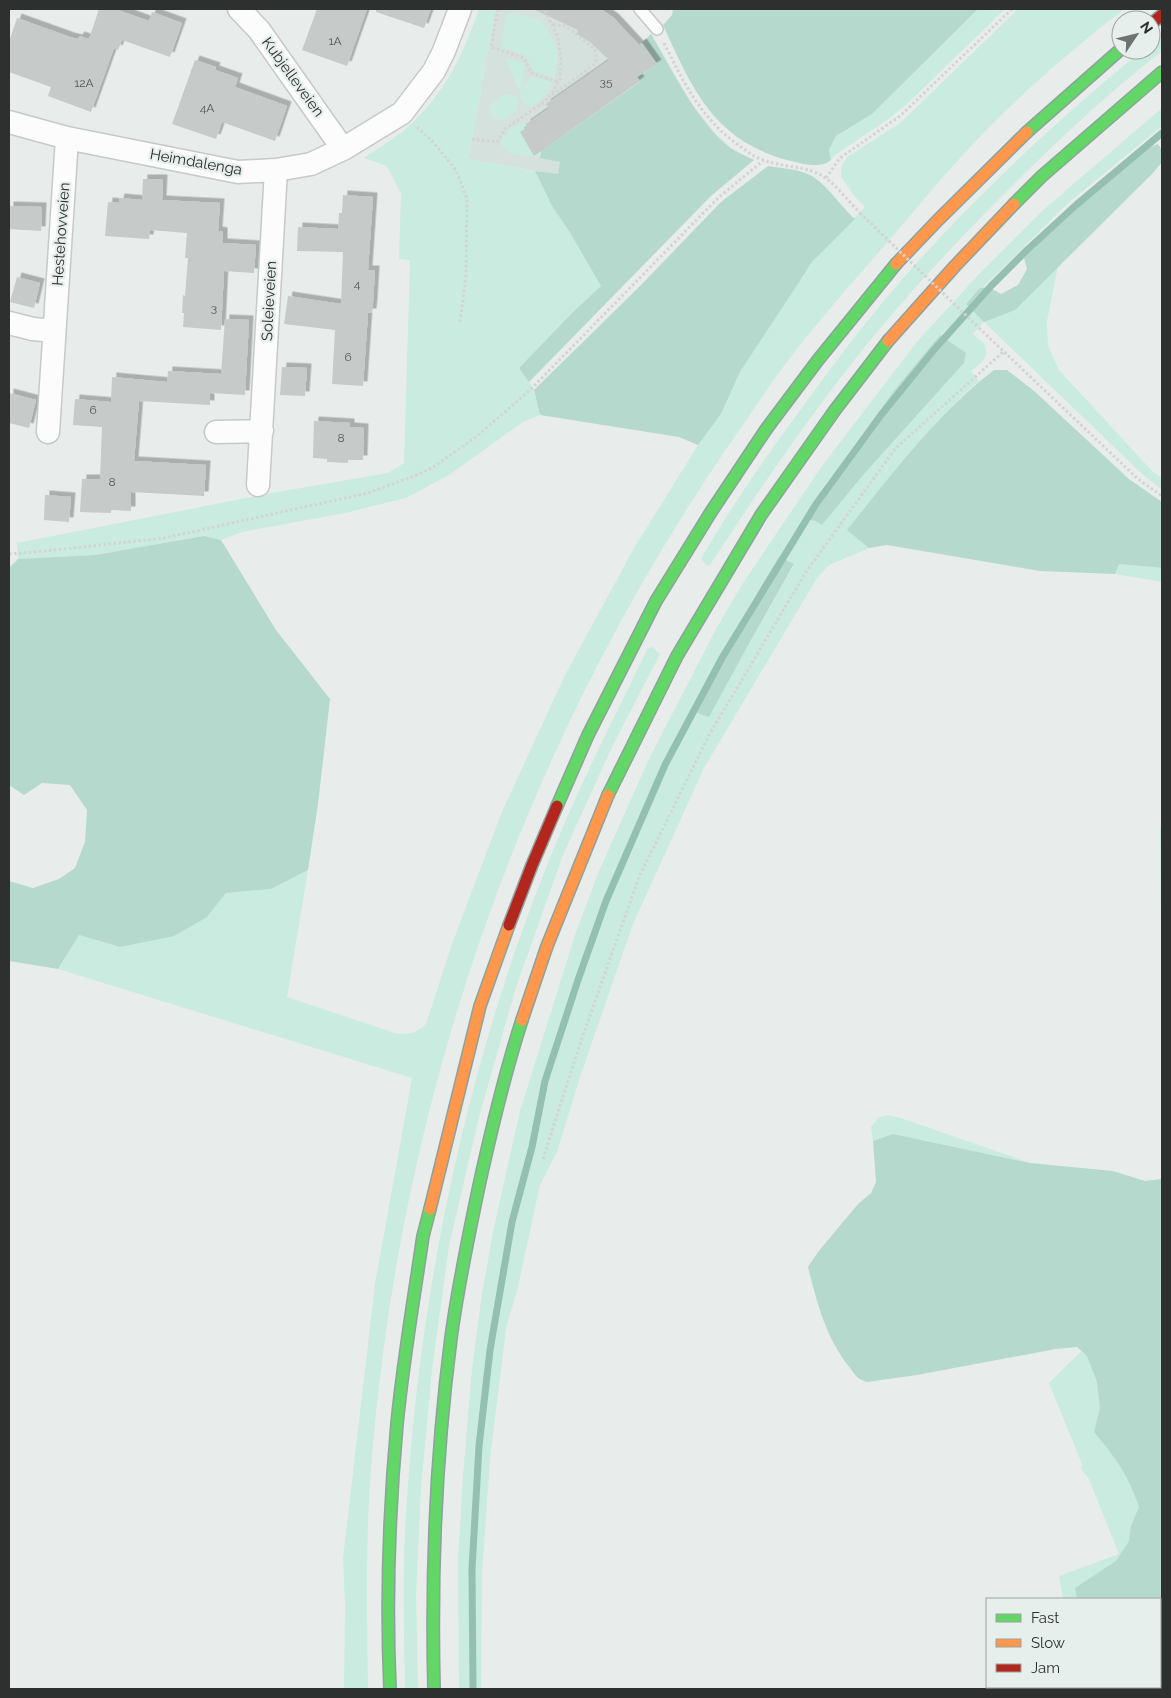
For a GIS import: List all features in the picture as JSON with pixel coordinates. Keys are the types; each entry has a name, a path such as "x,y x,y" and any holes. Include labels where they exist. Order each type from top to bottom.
{"highway":[{"path":"390,1689 388,1648 390,1528 397,1423 422,1236 486,988 532,865 588,734 656,601 711,512 757,443 818,360 896,265 938,220 1042,118 1111,58"},
{"path":"434,1689 432,1594 434,1528 442,1420 451,1336 468,1238 489,1142 516,1040 546,946 610,789 686,640 761,515 841,402 894,334 999,220 1042,176 1162,72"}],"street":[{"name":"Kubjelleveien","path":"239,9 259,30 343,149"},
{"name":"Heimdalenga","path":"9,122 67,138 238,172 276,170 311,164 343,149 402,113 434,71 460,9"},
{"name":"Hestehovveien","path":"48,432 67,138"},
{"name":"Soleieveien","path":"258,485 276,170"},
{"path":"9,323 32,329 54,331"},
{"path":"216,432 262,431"}],"lane":[{"path":"640,9 657,29"}],"path":[{"path":"498,9 491,47 524,58 532,73 558,82"},
{"path":"544,9 558,36 560,48 561,61 558,82 551,96"},
{"path":"826,178 840,158 900,116 1012,9"},
{"path":"472,139 497,142 505,129 593,66 596,60 595,50 565,26 552,24"},
{"path":"657,29 685,85 713,124 729,138 764,160 807,169 826,178 1003,352 1138,479 1162,496"},
{"path":"402,113 433,142 456,170 467,199 466,275 460,322"},
{"path":"9,554 45,552 164,538 368,493 432,468 476,437 530,390 718,198 764,160"},
{"path":"543,1159 581,1041 639,877 709,736 806,572 895,449 1003,352"}],"shaded area":[{"path":"496,9 601,9 623,26 638,46 651,34 692,104 714,132 731,148 754,160 558,175 468,159"}],"green space":[{"path":"479,9 496,9 468,159 535,171 552,206 601,286 519,368 533,387 540,415 523,422 449,475 406,498 345,513 242,532 221,540 204,536 95,555 18,559 17,543 277,492 388,473 404,463 410,260 399,259 401,194 387,166 364,158 403,131 421,114 443,87 459,58"},
{"path":"673,9 978,9 872,114 836,136 829,150 831,160 817,165 791,161 765,152 743,141 725,127 710,111 685,71 663,25 672,15"},
{"path":"978,9 1005,9 907,104 890,118 835,155 831,160 829,150 836,136 872,114"},
{"path":"1018,9 1124,9 1111,10 1111,20 1039,80 999,117 942,178 811,332 781,370 738,432 660,552 591,677 531,807 480,939 439,1076 406,1214 383,1355 369,1498 367,1569 368,1689 344,1689 345,1605 343,1558 375,1284 412,1078 58,969 79,935 120,947 207,917 226,893 271,889 308,870 287,997 398,1034 414,1032 426,1024 452,944 501,814 564,677 634,548 698,445 721,414 740,372 781,307 812,262 865,207 841,177 841,167 847,157 899,124"},
{"path":"507,13 519,14 540,20 547,28 555,42 558,53 554,78 533,71 526,56 501,47"},
{"path":"651,34 686,95 707,124 730,148 754,160 711,196 529,382 519,368 601,286 552,206 535,171 558,174 560,162 540,158 542,147 544,149 640,82 637,77 657,64 642,43"},
{"path":"1162,34 1161,52 1161,35"},
{"path":"504,57 525,64 521,91 532,77 538,77 551,82 547,93 532,107 526,106 521,99 520,92"},
{"path":"1131,60 1151,60 1091,111 1024,174 894,311 811,417 710,565 707,566 701,559 750,480 832,367 891,292 948,229 1001,176"},
{"path":"503,95 517,98 518,108 507,118 500,120 492,118 491,103"},
{"path":"1162,108 1162,126 1068,203 966,304 985,322 1058,266 1047,321 1048,346 1059,370 1152,471 1162,478 1162,490 1140,472 984,322 973,334 984,343 987,353 982,362 971,371 979,381 961,397 848,530 869,548 829,565 817,578 704,768 633,924 580,1077 557,1152 540,1185 517,1291 506,1328 490,1459 482,1576 481,1689 459,1689 458,1561 472,1369 481,1300 493,1232 520,1111 575,935 599,871 649,759 716,629 743,583 822,466 916,343 978,275 1041,212","holes":["940,335 965,353 964,363 864,474 822,525 815,521 803,519 816,498 893,392","779,558 794,565 747,647 697,699 761,585"]},
{"path":"524,122 542,147 540,158 508,153 500,143 509,130"},
{"path":"1158,144 1162,150 1162,162 1153,173 1015,310 984,322 966,304 980,288 989,287 1001,294 1018,285 1027,269 1024,258 1046,234 1131,160 1141,152"},
{"path":"768,166 795,170 810,175 822,184 855,219 812,262 740,372 721,414 698,445 679,437 540,415 534,390 641,285 721,202"},
{"path":"940,335 966,353 964,363 864,474 822,525 815,521 803,519 893,392"},
{"path":"994,370 1007,370 1033,390 1129,479 1162,502 1162,568 1119,564 1115,574 1040,571 887,545 869,548 847,530 898,466 934,425 973,387"},
{"path":"204,536 221,540 276,630 330,699 308,870 271,889 226,893 207,917 174,936 120,947 79,935 58,969 9,961 9,881 33,888 59,879 75,868 85,842 87,810 70,785 42,783 24,795 9,785 9,568 18,559 95,555"},
{"path":"779,557 794,564 709,717 700,714 694,709 697,699"},
{"path":"1119,564 1162,568 1162,582 1115,574"},
{"path":"652,647 660,654 612,747 563,855 515,990 479,1117 449,1246 432,1370 421,1489 416,1594 418,1689 405,1689 404,1559 412,1433 434,1269 450,1187 491,1027 516,948 545,870 594,758 648,648"},
{"path":"1162,813 1162,1014 1160,831"},
{"path":"888,1115 1030,1163 893,1134 873,1141 871,1127 879,1117"},
{"path":"893,1134 1030,1163 1113,1171 1145,1181 1162,1179 1162,1689 1086,1688 1161,1688 1161,1598 1077,1598 1075,1588 1116,1561 1129,1541 1131,1526 1139,1507 1121,1467 1094,1432 1100,1408 1097,1382 1087,1356 1077,1347 1056,1349 917,1375 867,1382 859,1379 835,1345 823,1320 808,1267 858,1204 871,1193 876,1182 873,1141"},
{"path":"1162,1272 1162,1689 1080,1688 1161,1688 1161,1598 1063,1598 1059,1576 1119,1554 1088,1477 1081,1469 1082,1464 1049,1383"}],"building":[{"path":"99,9 115,9 149,21 152,12 182,23 170,57 122,40 118,50 114,48 91,112 48,96 51,87 9,72 9,42 17,18 70,37 78,39 80,36 89,39"},
{"path":"317,9 367,9 347,66 302,50"},
{"path":"376,9 431,9 424,28 376,12"},
{"path":"533,9 601,9 614,18 639,45 642,43 657,64 637,77 640,81 534,156 520,132 527,127 526,124 549,108 546,104 609,60 590,42 577,34 578,30"},
{"path":"195,60 216,67 215,70 238,78 235,87 287,106 275,141 222,122 216,139 172,124"},
{"path":"143,179 163,179 162,200 220,203 218,231 223,232 223,243 256,245 254,273 224,271 221,330 183,327 183,295 185,296 188,258 185,258 187,233 150,230 149,239 105,236 108,202 119,203 120,198 142,200"},
{"path":"343,195 373,197 368,270 375,270 372,313 368,313 363,386 332,384 335,330 284,324 288,296 341,304 343,252 297,251 298,227 338,229 339,213 342,213"},
{"path":"9,206 42,207 41,231 9,229"},
{"path":"17,277 40,283 34,308 10,302"},
{"path":"225,319 249,320 245,395 210,393 210,405 139,401 134,461 206,465 204,496 131,492 131,511 111,510 111,513 80,512 82,479 100,479 102,427 73,425 75,399 111,402 112,377 167,382 168,371 221,374"},
{"path":"282,367 307,368 305,396 280,395"},
{"path":"9,393 36,400 29,428 9,423"},
{"path":"314,421 350,423 350,427 364,428 363,460 348,460 348,463 327,462 327,459 313,458"},
{"path":"45,495 71,497 69,522 44,520"}],"waterway":[{"path":"473,1689 472,1569 479,1446 490,1350 512,1222 532,1147 545,1081 578,980 606,901 665,765 722,658 816,504 881,415 933,351 991,286 1076,205 1162,133"}],"traffic: fast":[{"path":"1027,132 1111,58"},
{"path":"1014,204 1042,176 1162,72"},
{"path":"557,806 588,735 656,601 711,512 767,428 818,360 896,264"},
{"path":"608,795 677,656 761,515 835,410 888,341"},
{"path":"434,1689 433,1601 438,1469 451,1338 460,1279 480,1181 499,1100 522,1020"},
{"path":"390,1689 388,1590 394,1457 399,1400 409,1330 423,1236 430,1209"}],"traffic: slow":[{"path":"896,264 1027,132"},
{"path":"888,341 1014,204"},
{"path":"522,1020 547,946 608,795"},
{"path":"430,1209 480,1006 509,925"}],"traffic: jam":[{"path":"509,925 557,806"}]}
